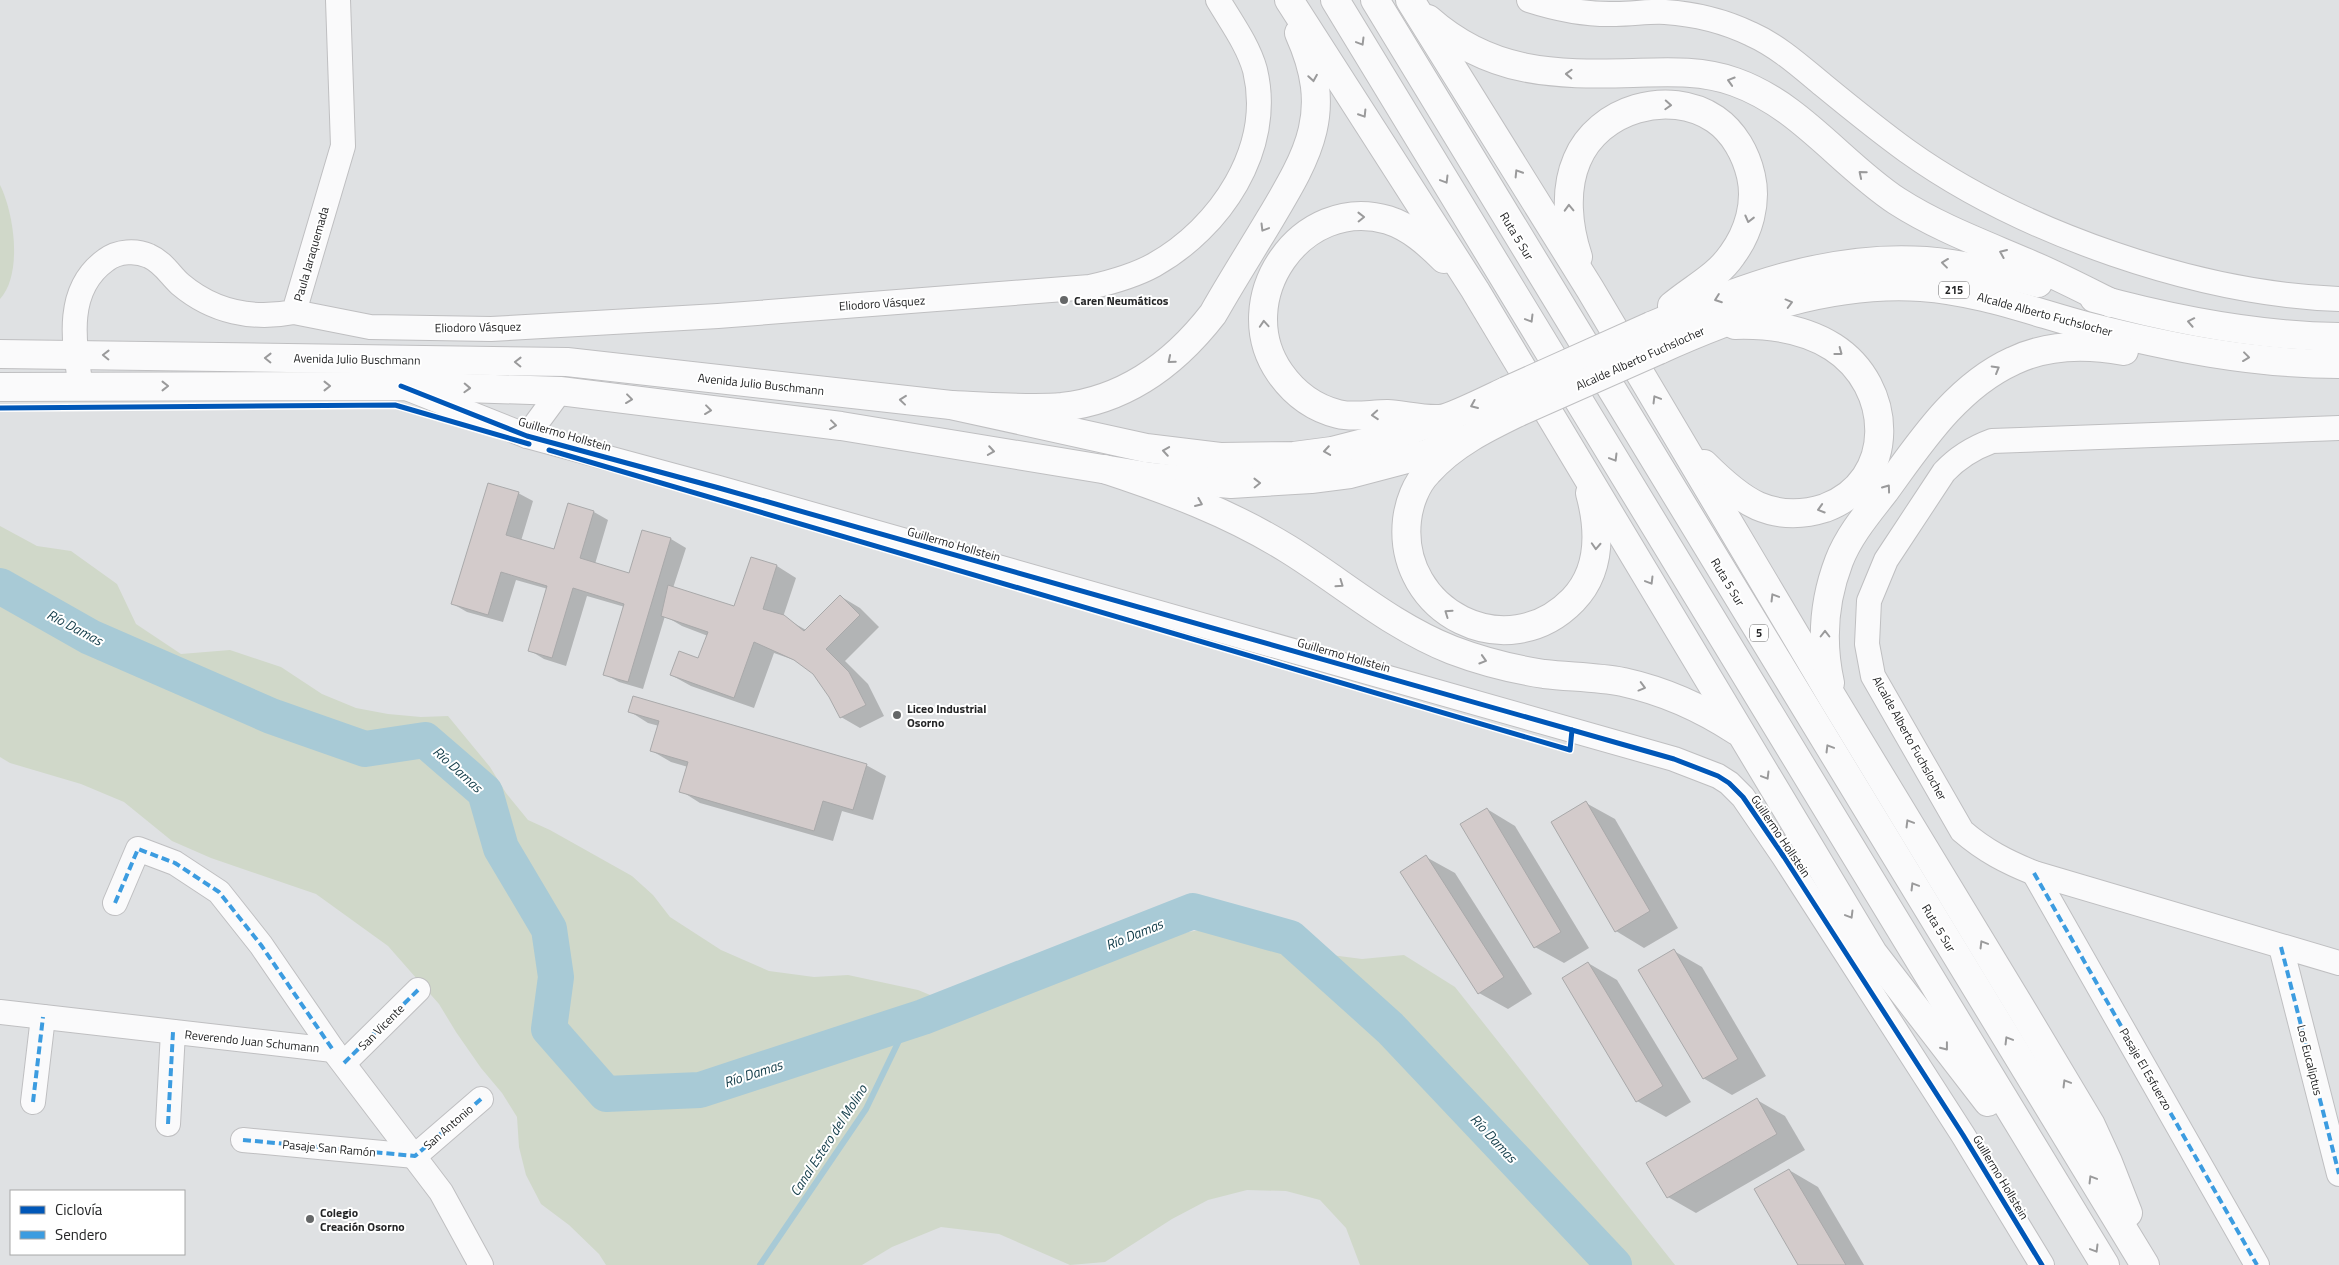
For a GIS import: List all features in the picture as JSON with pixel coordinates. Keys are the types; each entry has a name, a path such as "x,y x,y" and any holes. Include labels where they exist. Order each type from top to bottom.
{"main road":[{"path":"951,405 1060,407 1104,397 1132,385 1165,365 1199,332 1213,314 1297,175 1310,143 1316,105 1314,84 1304,44 1285,0"},
{"path":"1289,0 1475,290 1872,953 2068,1204"},
{"path":"1336,0 2105,1265"},
{"name":"Ruta 5 Sur","path":"1375,0 2147,1265"},
{"path":"1412,2 1590,289 1834,700 2091,1126 2108,1162 2147,1265"},
{"path":"1412,2 1430,21 1468,47 1487,56 1526,69 1567,74 1691,72 1720,78 1755,90 1793,114 1873,184 1919,215 2034,266 2111,303"},
{"path":"1590,289 1575,248 1569,206 1572,172 1584,146 1593,135 1611,120 1630,110 1643,107 1664,105 1686,107 1715,119 1734,138 1748,165 1753,199 1747,229 1732,256 1721,268 1678,301 1655,338"},
{"path":"1441,419 1387,414 1339,415 1310,402 1286,381 1270,353 1263,322 1266,290 1282,259 1306,235 1329,223 1354,217 1389,220 1418,235 1475,290"},
{"name":"Alcalde Alberto Fuchslocher","path":"1477,431 1513,402 1655,338 1701,305 1780,277 1816,268 1865,261 1926,261 1962,265 2111,303 2214,326 2339,337"},
{"name":"Alcalde Alberto Fuchslocher","path":"1655,338 1709,328 1751,313 1838,292 1893,286 1921,287 1988,297 2093,328 2198,351 2284,362 2339,364"},
{"path":"1681,440 1716,476 1747,500 1766,508 1787,513 1818,510 1843,499 1857,487 1868,473 1879,445 1878,415 1870,388 1854,365 1834,348 1811,336 1767,326 1747,325 1709,328"},
{"path":"1834,700 1826,652 1825,629 1827,605 1840,560 1850,538 1924,438 1964,393 1996,369 2015,360 2056,348 2101,347 2172,354 2198,351"},
{"name":"Avenida Julio Buschmann","path":"0,354 567,362 951,405 1146,448 1220,457 1294,456 1332,451 1406,432 1441,419 1513,402"},
{"path":"0,387 401,386 560,391 840,426 1191,482 1231,484 1311,479 1388,465 1426,454 1477,431"},
{"path":"1477,431 1444,456 1427,472 1412,499 1406,530 1410,560 1423,588 1444,610 1473,625 1505,630 1538,624 1566,607 1588,581 1593,568 1597,535 1590,496 1580,464"},
{"path":"1104,469 1166,489 1212,508 1255,530 1316,567 1396,622 1452,650 1512,668 1543,674 1598,678 1644,687 1692,705 1741,734"}],"street":[{"name":"Paula Jaraquemada","path":"81,387 76,354 74,317 80,292 102,263 119,254 139,253 150,256 193,294 226,310 260,316 294,312 343,146 338,0"},
{"name":"Eliodoro Vásquez","path":"294,312 370,327 492,329 718,316 1090,287 1133,275 1172,254 1208,222 1242,174 1254,142 1259,107 1255,71 1250,54 1218,0"},
{"path":"1529,0 1592,14 1664,12 1710,19 1732,26 1774,46 1793,59 1908,152 1948,178 2019,216 2086,243 2170,272 2255,291 2339,299"},
{"name":"Guillermo Hollstein","path":"401,386 527,436 728,490 1674,759 1718,776 1729,783 1743,797 1784,857 1963,1135 2042,1265"},
{"name":"Guillermo Hollstein","path":"527,436 560,391"},
{"name":"Alcalde Alberto Fuchslocher","path":"2034,873 2005,862 1981,847 1962,831 1874,676 1867,644 1869,602 1886,560 1944,472 1966,453 1992,441 2339,428"},
{"path":"115,903 138,848 175,863 219,892 262,944 338,1056 441,1192 481,1265"},
{"path":"2034,873 2339,963"},
{"name":"Pasaje El Esfuerzo","path":"2034,873 2257,1265"},
{"name":"Los Eucaliptus","path":"2281,947 2339,1174"},
{"name":"San Vicente","path":"338,1056 418,990"},
{"name":"Reverendo Juan Schumann","path":"0,1012 173,1032 338,1056"},
{"path":"33,1102 44,1017"},
{"path":"168,1124 173,1032"},
{"name":"San Antonio","path":"415,1156 481,1099"},
{"name":"Pasaje San Ramón","path":"243,1140 415,1156"}],"green space":[{"path":"0,185 9,211 14,243 14,259 12,275 0,299"},
{"path":"0,526 37,546 71,551 117,584 136,624 181,654 230,650 281,667 322,694 356,708 388,714 421,717 448,716 490,767 506,793 528,820 550,830 632,876 653,895 670,917 721,950 769,971 814,977 848,975 918,990 947,1002 970,1003 1038,978 1078,954 1109,942 1149,934 1183,933 1211,928 1252,930 1291,937 1331,955 1362,959 1404,955 1455,987 1675,1265 1360,1265 1346,1228 1320,1200 1286,1191 1247,1190 1208,1200 1172,1219 1105,1262 1070,1265 999,1234 941,1227 892,1247 862,1265 606,1265 599,1254 569,1225 541,1204 526,1175 519,1147 517,1117 502,1093 481,1068 456,1032 439,1004 388,946 316,894 211,858 172,841 124,802 81,784 10,763 0,757"}],"building":[{"path":"488,483 519,492 506,535 554,549 568,503 594,511 580,558 629,573 642,530 671,538 628,682 603,675 624,604 573,588 552,658 528,651 547,586 501,572 488,615 451,604"},
{"path":"751,557 777,565 763,609 784,615 804,631 840,595 860,615 826,649 849,672 866,705 840,718 829,697 813,674 794,660 754,642 734,698 670,675 679,651 698,658 708,632 661,616 668,585 734,606"},
{"path":"633,696 867,764 853,810 823,801 814,831 679,792 688,762 650,751 659,721 628,712"},
{"path":"1586,801 1650,911 1615,932 1551,822"},
{"path":"1487,808 1561,932 1534,948 1460,824"},
{"path":"1426,855 1504,977 1478,994 1400,872"},
{"path":"1674,949 1738,1059 1703,1079 1638,970"},
{"path":"1588,962 1663,1086 1636,1102 1562,978"},
{"path":"1757,1098 1777,1134 1667,1198 1646,1163"},
{"path":"1789,1169 1846,1265 1798,1265 1754,1189"}],"waterway":[{"name":"Río Damas","path":"0,586 90,637 271,716 365,749 425,740 485,792 501,848 549,929 556,977 549,1029 606,1094 700,1090 923,1017 1193,911 1290,938 1390,1028 1614,1265"},
{"name":"Canal Estero del Molino","path":"760,1265 866,1109 908,1022"}],"marked path":[{"path":"115,903 138,849 175,863 219,892 261,945 333,1050"},
{"path":"2034,873 2257,1265"},
{"path":"2281,947 2339,1174"},
{"path":"344,1063 418,990"},
{"path":"33,1102 43,1017"},
{"path":"168,1124 173,1032"},
{"path":"243,1140 415,1156 481,1099"}],"cycle path":[{"path":"401,386 527,436 719,488 1674,759 1718,776 1729,783 1743,797 1784,857 1963,1135 2042,1265"},
{"path":"0,408 395,405 529,444"},
{"path":"549,450 1570,750 1572,730"}],"place":[{"name":"Caren Neumáticos","path":"1064,300"},
{"name":"Liceo Industrial Osorno","path":"897,715"},
{"name":"Colegio Creación Osorno","path":"310,1219"}]}
